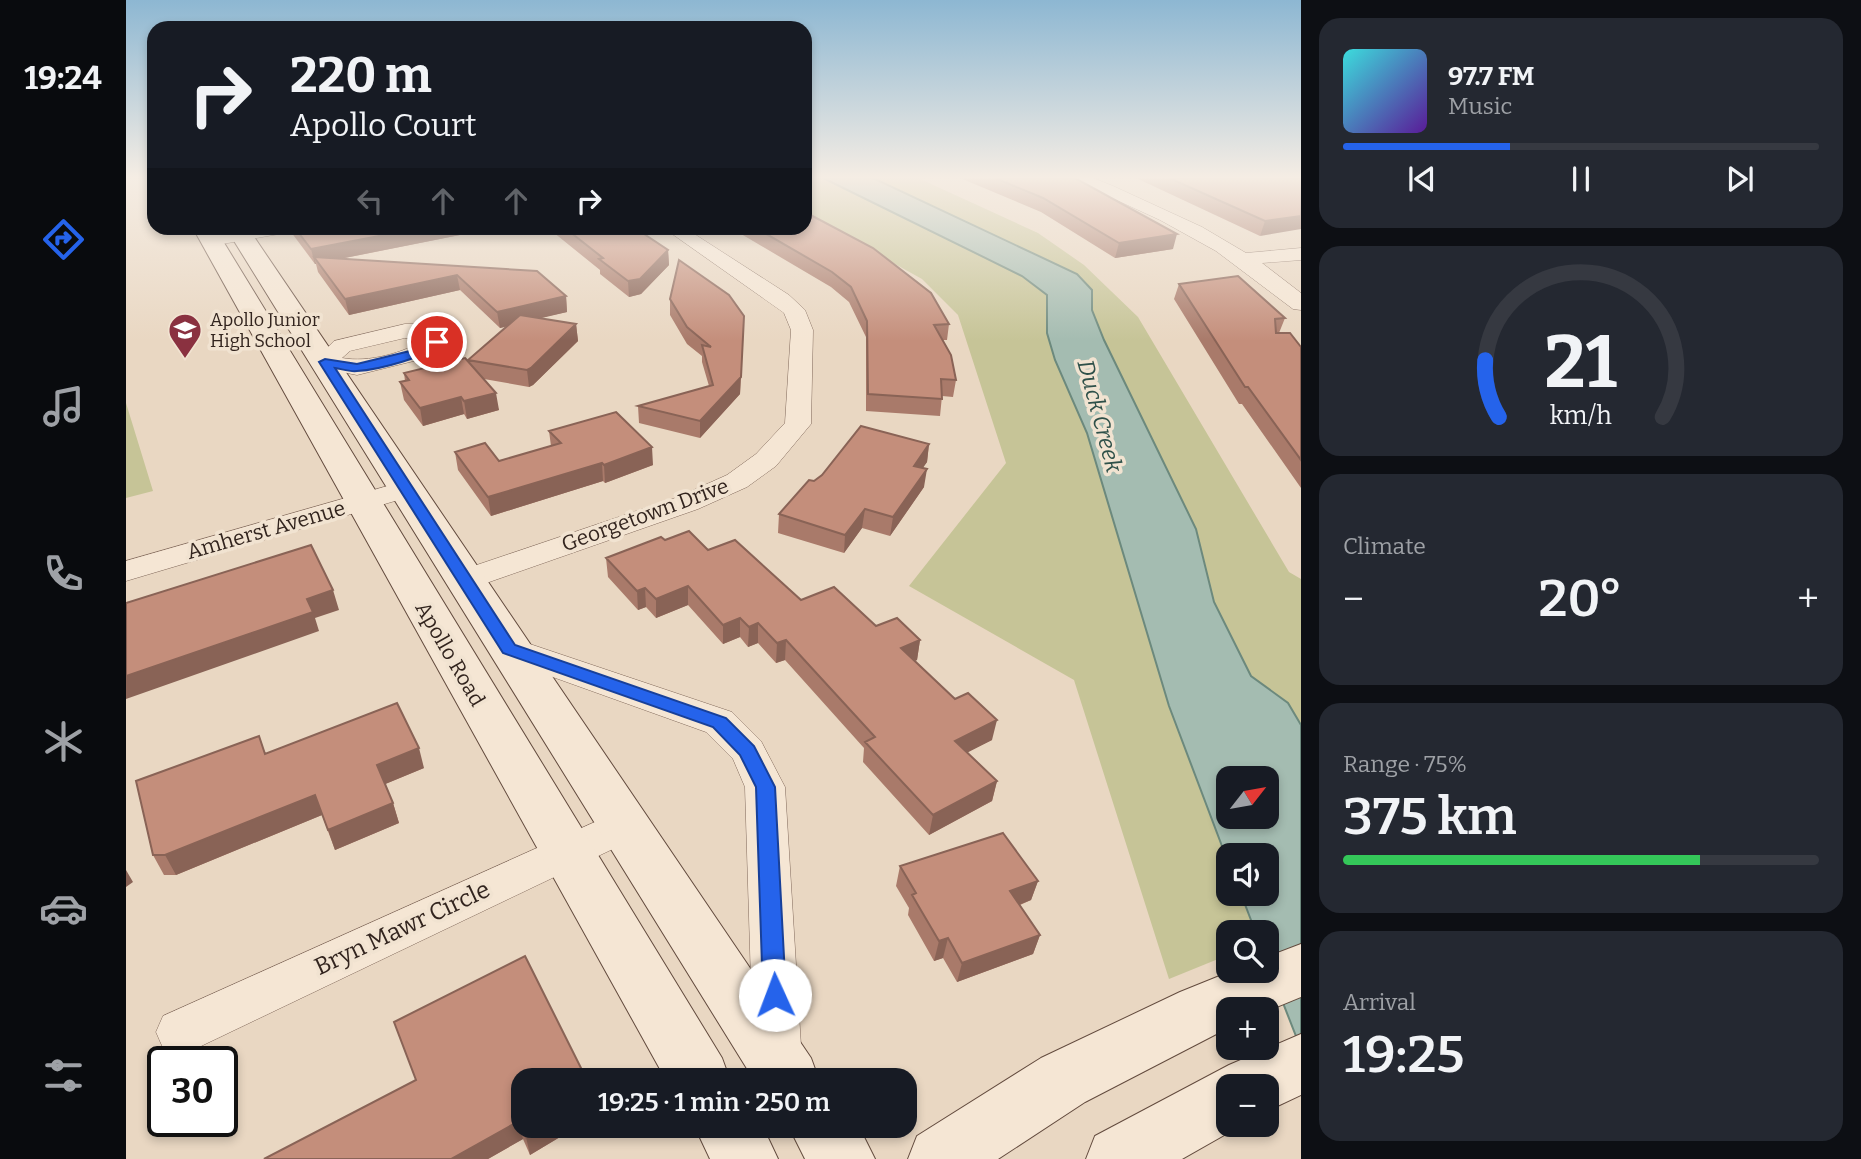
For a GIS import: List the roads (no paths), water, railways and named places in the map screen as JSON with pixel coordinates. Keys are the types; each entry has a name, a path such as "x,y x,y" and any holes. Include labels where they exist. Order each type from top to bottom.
{"street":[{"path":"1194,232 1242,259 1301,304"},
{"name":"Apollo Road","path":"208,235 693,1068"},
{"path":"242,235 781,1068"},
{"name":"Georgetown Drive","path":"464,580 688,503 737,481 766,460 798,424 802,330 794,310 782,299 684,235"},
{"path":"1242,259 1301,254"},
{"path":"286,372 325,362"},
{"name":"Amherst Avenue","path":"126,571 405,489"},
{"path":"509,649 719,722 748,751 765,787 783,1068"},
{"name":"Bryn Mawr Circle","path":"180,1032 624,825"},
{"path":"940,1159 1063,1080 1200,1011 1301,970"},
{"path":"1118,1159 1216,1107"},
{"path":"734,1138 746,1159"},
{"path":"829,1138 843,1159"}],"water":[{"name":"Duck Creek","path":"933,232 988,232 1077,274 1092,290 1092,310 1104,340 1196,529 1214,602 1251,676 1288,703 1301,725 1301,1049 1275,983 1279,983 1279,920 1251,920 1246,906 1279,906 1279,843 1221,843 1169,706 1087,433 1055,360 1047,333 1047,295 1022,276"}],"place":[{"name":"Apollo Junior High School","path":"185,360"}]}
